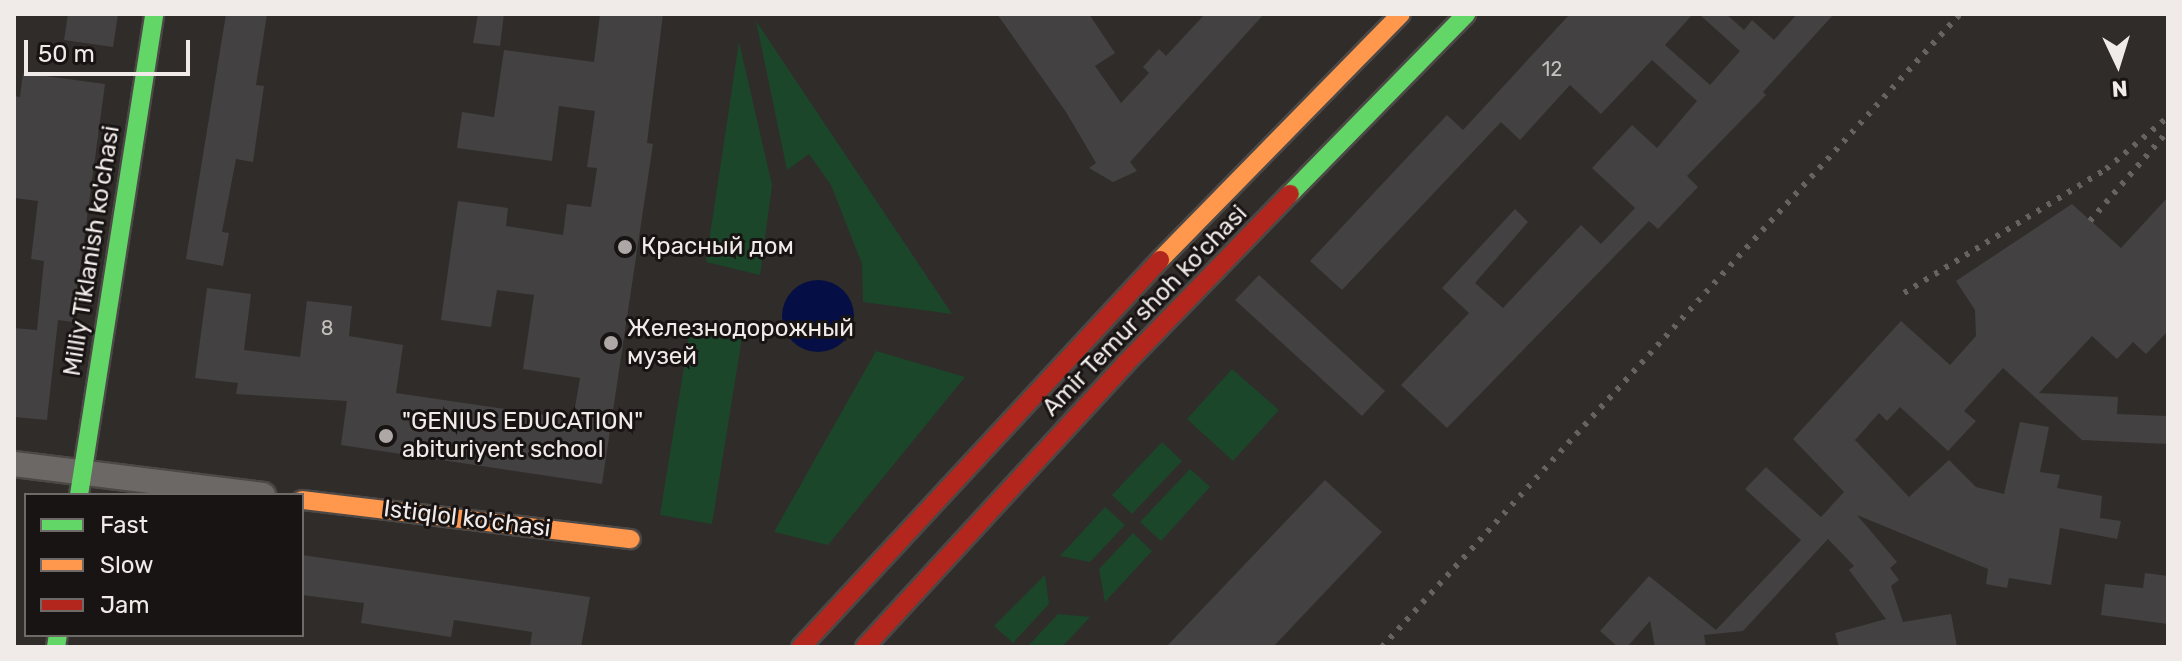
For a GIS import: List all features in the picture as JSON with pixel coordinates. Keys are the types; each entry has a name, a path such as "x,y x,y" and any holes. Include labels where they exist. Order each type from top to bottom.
{"main road":[{"name":"Milliy Tiklanish ko'chasi","path":"80,484 154,14"},
{"name":"Amir Temur shoh ko'chasi","path":"865,647 1108,348 1401,14"},
{"name":"Amir Temur shoh ko'chasi","path":"801,647 1108,348 1466,14"},
{"name":"Istiqlol ko'chasi","path":"304,500 631,539"}],"street":[{"path":"14,464 80,484 230,493"}],"green space":[{"path":"756,21 952,314 863,302 862,264 831,185 809,154 787,170"},
{"path":"739,42 772,185 760,275 706,262"},
{"path":"690,330 742,338 712,524 660,515"},
{"path":"876,351 965,377 828,545 774,532"},
{"path":"1232,369 1279,410 1233,461 1187,419"},
{"path":"1162,442 1182,461 1132,514 1112,495"},
{"path":"1190,469 1210,487 1161,541 1140,522"},
{"path":"1105,507 1125,525 1090,562 1060,556"},
{"path":"1133,533 1152,551 1105,602 1099,569"},
{"path":"1045,575 1049,604 1013,643 994,626"},
{"path":"1058,614 1090,617 1062,647 1027,647"}],"shaded area":[{"path":"825,280 844,290 852,302 852,330 844,342 832,350 811,352 792,342 784,330 782,309 792,290 804,282"}],"building":[{"path":"68,14 118,14 113,47 64,40"},
{"path":"226,14 267,14 256,85 264,86 253,162 236,159 222,232 229,233 223,266 186,259"},
{"path":"478,14 504,14 500,46 473,43"},
{"path":"600,14 663,14 647,143 653,144 602,484 341,445 347,401 236,394 238,383 195,378 207,288 251,294 244,350 300,357 307,301 352,306 349,336 403,345 396,393 573,419 580,378 523,369 534,295 497,290 491,327 441,320 458,201 508,208 506,226 563,235 567,204 591,207 597,168 587,167 595,111 559,106 552,161 457,148 462,112 494,117 504,50 594,62"},
{"path":"997,14 1089,14 1115,53 1095,66 1121,103 1149,73 1143,67 1159,49 1166,56 1205,14 1264,14 1130,162 1137,171 1113,182 1089,168 1096,163 1066,112"},
{"path":"1570,14 1693,14 1665,45 1710,85 1740,51 1699,14 1726,14 1744,30 1752,20 1774,40 1797,14 1834,14 1763,92 1766,95 1687,176 1698,187 1658,229 1649,221 1447,428 1401,385 1469,313 1442,288 1515,209 1528,222 1475,283 1503,308 1581,225 1601,244 1635,208 1592,168 1632,125 1657,148 1697,101 1652,60 1601,114 1570,85 1520,140 1501,122 1342,290 1310,261 1447,115 1463,130"},
{"path":"23,73 105,84 73,322 58,320 47,420 14,417 14,328 37,330 44,261 31,259 38,201 14,198 14,96 20,97"},
{"path":"2168,197 2168,331 2146,354 2133,342 2117,359 2092,336 2039,393 2118,397 2117,414 2168,416 2168,444 2082,440 2003,368 1964,411 1976,421 1948,451 1900,407 1887,421 1879,413 1855,440 1909,497 1949,460 1976,487 2004,494 2020,422 2049,427 2040,472 2060,475 2057,488 2102,496 2100,518 2121,521 2117,539 2060,528 2051,585 2009,578 2007,588 1986,584 1988,569 1857,515 1897,562 1890,568 1899,580 1891,586 1903,622 1951,614 1957,647 1839,647 1835,633 1886,619 1849,570 1854,566 1828,539 1743,631 1704,635 1706,647 1655,647 1650,621 1627,647 1618,647 1600,631 1649,576 1716,630 1801,540 1745,489 1766,467 1821,517 1844,492 1793,439 1901,321 1950,365 1976,336 1975,310 1956,281 2072,204 2121,248"},
{"path":"1259,275 1385,391 1362,416 1235,300"},
{"path":"1325,480 1382,532 1273,647 1166,647"},
{"path":"304,555 590,597 581,647 530,647 532,632 454,620 451,637 361,623 364,603 304,595"},
{"path":"2145,573 2168,576 2168,624 2101,615 2105,584 2143,588"}],"railway":[{"path":"1382,647 1960,14"},
{"path":"1904,293 2106,169 2168,117"},
{"path":"2090,221 2168,131"}],"traffic: fast":[{"path":"79,493 154,14"},
{"path":"1290,194 1466,14"},
{"path":"56,647 58,637"}],"traffic: slow":[{"path":"1160,260 1401,14"},
{"path":"304,500 631,539"}],"traffic: jam":[{"path":"865,647 1125,364 1290,194"},
{"path":"801,647 1160,260"}],"place":[{"name":"Красный дом","path":"625,247"},
{"name":"Железнодорожный музей","path":"611,343"},
{"name":"\"GENIUS EDUCATION\" abituriyent school","path":"386,436"}]}
